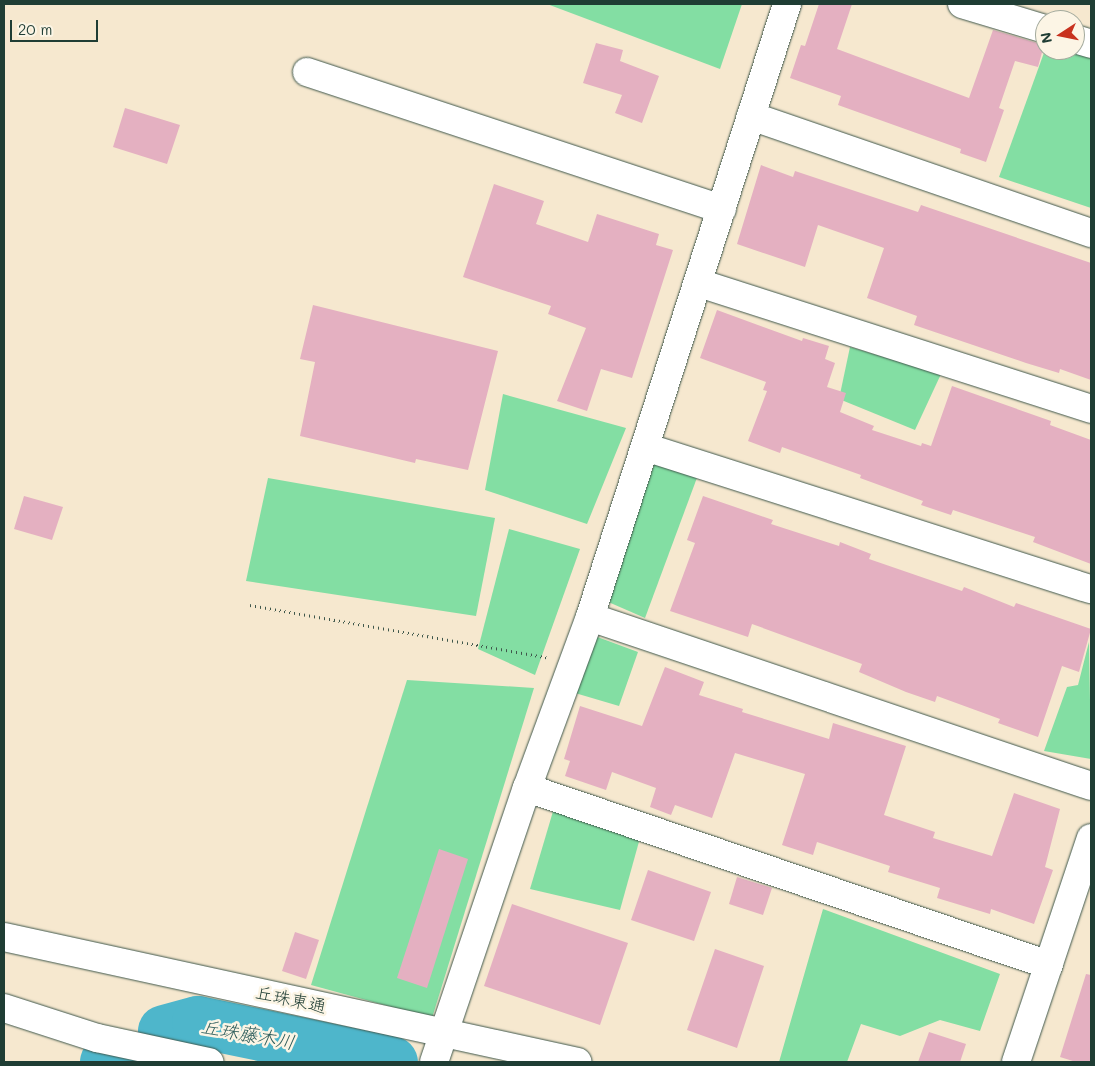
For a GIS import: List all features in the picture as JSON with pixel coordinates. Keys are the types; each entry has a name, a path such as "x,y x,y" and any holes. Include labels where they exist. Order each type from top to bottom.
{"street":[{"path":"434,1062 527,788 590,617 699,283 787,4"},
{"path":"962,4 1035,27"},
{"path":"307,72 722,209"},
{"path":"752,116 1091,233"},
{"path":"699,283 1091,409"},
{"path":"645,447 1091,589"},
{"path":"590,617 1091,786"},
{"path":"527,788 1049,965"},
{"path":"1016,1062 1091,838"},
{"name":"丘珠東通","path":"4,937 578,1062"},
{"path":"4,1008 97,1038 197,1060"}],"path":[{"path":"250,605 574,661"}],"green space":[{"path":"547,4 742,4 720,69"},
{"path":"1085,56 1091,58 1091,208 999,177 1041,60 1085,60"},
{"path":"850,347 941,374 915,430 839,399"},
{"path":"503,394 626,428 587,524 485,490"},
{"path":"655,462 698,475 645,618 606,601"},
{"path":"268,478 495,518 476,616 246,581"},
{"path":"509,529 580,549 535,675 478,649"},
{"path":"592,635 638,652 619,706 575,693"},
{"path":"1089,642 1091,759 1044,751 1067,687 1078,685"},
{"path":"407,680 534,688 432,1018 311,985"},
{"path":"554,808 640,838 620,910 530,889"},
{"path":"823,909 1000,974 980,1031 940,1020 900,1036 861,1024 847,1062 779,1062"}],"building":[{"path":"819,4 852,4 837,49 969,98 993,30 1035,42 1035,60 1040,60 1038,67 1015,61 999,108 1004,110 986,162 960,153 961,149 838,105 841,96 790,78 801,45 805,46"},
{"path":"596,43 623,50 620,61 659,76 642,123 615,113 622,95 583,83"},
{"path":"125,108 180,125 167,164 113,147"},
{"path":"761,165 793,177 795,171 918,212 921,205 1091,263 1091,380 1060,369 1059,373 1026,363 914,325 917,316 867,298 884,248 818,225 805,267 737,244"},
{"path":"494,184 544,201 536,224 588,242 597,214 659,234 656,245 673,250 632,378 601,369 587,411 557,401 586,328 548,314 551,306 463,277"},
{"path":"313,305 498,351 468,470 416,459 415,463 300,436 315,362 300,359"},
{"path":"717,310 802,341 803,338 829,346 825,359 835,363 827,387 846,393 840,412 874,426 872,430 921,446 922,443 931,446 952,386 1051,421 1050,425 1091,440 1091,564 1033,542 1035,537 953,510 951,515 921,505 923,501 860,478 861,475 782,447 780,453 748,441 767,391 763,390 766,382 700,358"},
{"path":"24,496 63,507 52,540 14,529"},
{"path":"703,496 773,520 771,524 839,546 840,542 871,554 869,559 962,591 964,587 1014,607 1016,603 1091,629 1079,672 1062,666 1038,737 998,723 1000,719 937,696 935,702 906,692 859,672 862,664 752,624 748,637 670,611 695,543 687,540"},
{"path":"665,667 704,682 699,695 743,709 742,712 829,739 833,723 906,746 884,815 935,832 933,838 992,856 1014,793 1060,809 1045,867 1053,870 1034,924 991,909 990,914 937,898 940,888 888,872 890,866 817,842 813,855 782,845 805,774 735,753 712,818 675,805 671,815 650,807 656,788 612,772 606,790 565,776 570,761 564,759 580,706 642,726"},
{"path":"439,849 468,859 427,988 397,978"},
{"path":"648,870 711,892 694,941 631,920"},
{"path":"737,877 772,888 763,915 729,904"},
{"path":"512,904 628,943 600,1025 484,986"},
{"path":"295,932 319,940 306,979 282,971"},
{"path":"715,949 764,966 737,1048 687,1030"},
{"path":"1086,974 1091,975 1091,1062 1076,1062 1060,1057"},
{"path":"929,1032 966,1044 960,1062 918,1062"}],"waterway":[{"name":"丘珠藤木川","path":"164,1031 198,1022 392,1062"},
{"name":"丘珠藤木川","path":"106,1062 111,1059"}]}
